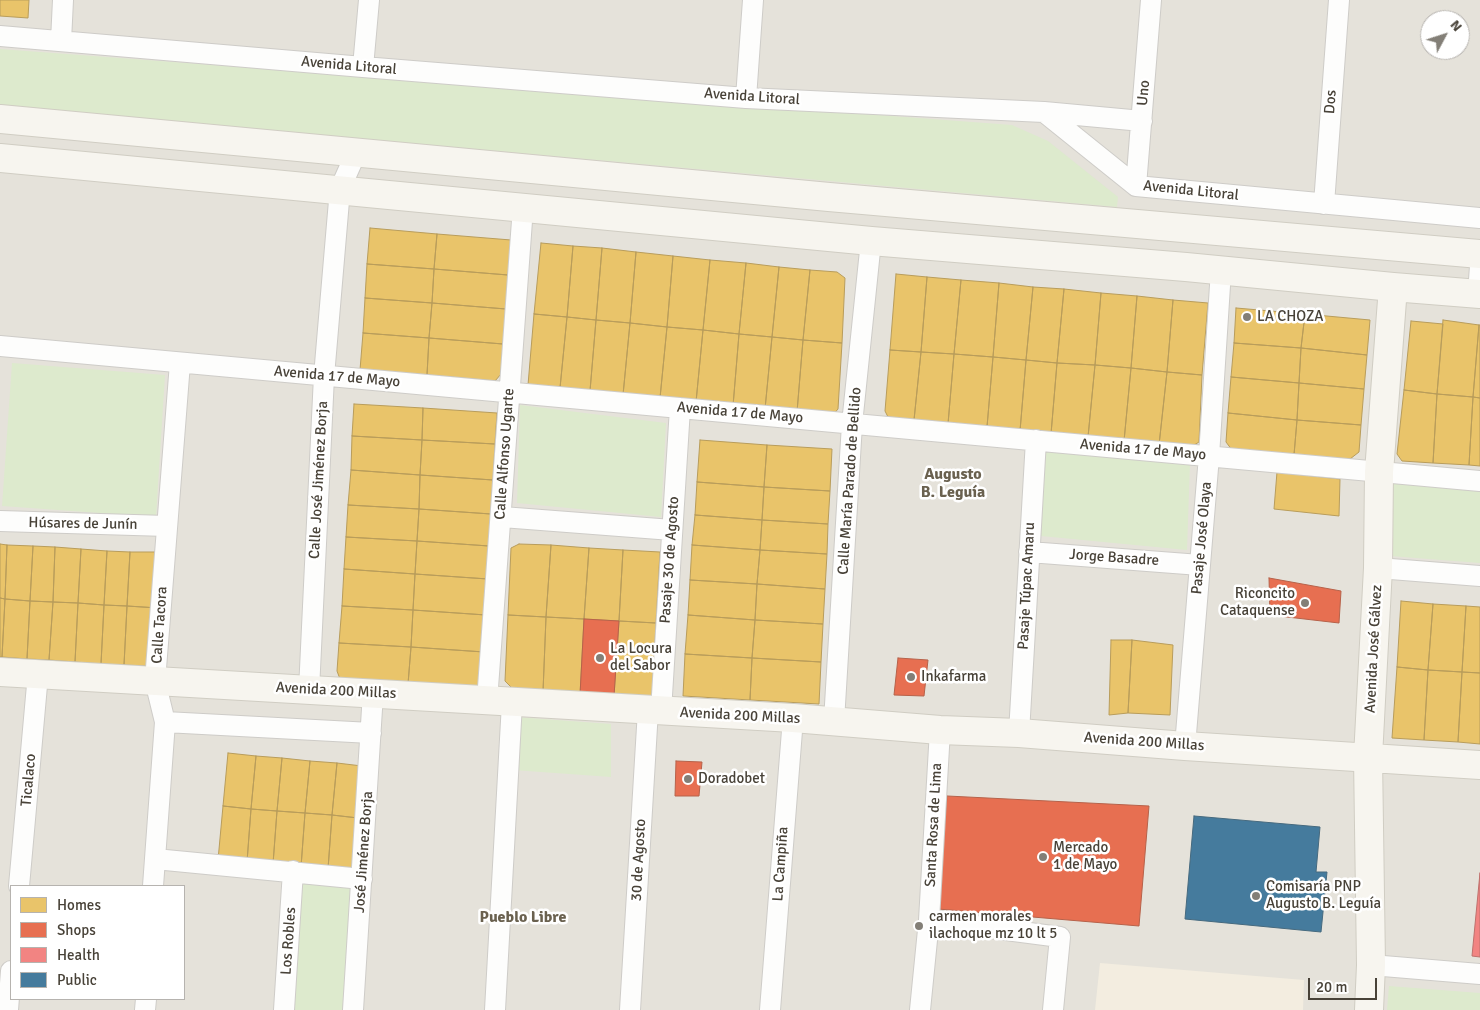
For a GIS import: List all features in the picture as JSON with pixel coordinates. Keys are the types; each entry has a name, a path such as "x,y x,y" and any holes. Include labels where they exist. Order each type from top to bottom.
{"main road":[{"path":"0,119 819,196 1480,254"},
{"path":"0,158 871,241 1221,270 1393,288 1479,294"},
{"name":"Avenida José Gálvez","path":"1369,1010 1371,965 1368,757 1378,568 1379,472 1393,288"},
{"name":"Avenida 200 Millas","path":"0,672 793,718 940,730 1019,733 1185,746 1480,764"}],"street":[{"path":"61,41 63,0"},
{"path":"363,67 369,0"},
{"path":"746,98 753,0"},
{"name":"Uno","path":"1136,186 1152,0"},
{"name":"Dos","path":"1324,204 1339,0"},
{"name":"Avenida Litoral","path":"0,36 746,98 1044,112 1136,186 1480,218"},
{"path":"1044,112 1142,121"},
{"name":"Calle José Jiménez Borja","path":"309,690 324,376 340,189 356,153"},
{"name":"Calle Alfonso Ugarte","path":"494,1010 502,517 523,207"},
{"name":"Calle María Parado de Bellido","path":"834,721 852,424 871,241"},
{"path":"1479,294 1480,266"},
{"name":"Pasaje José Olaya","path":"1185,746 1209,456 1221,270"},
{"name":"Avenida 17 de Mayo","path":"0,346 1480,481"},
{"name":"Calle Tacora","path":"153,885 164,722 155,681 180,363"},
{"name":"Pasaje 30 de Agosto","path":"654,711 672,530 680,408"},
{"name":"Pasaje Túpac Amaru","path":"1019,733 1036,440"},
{"path":"502,517 672,530"},
{"name":"Húsares de Junín","path":"0,521 167,526"},
{"name":"Jorge Basadre","path":"1029,552 1200,565"},
{"path":"1378,568 1480,576"},
{"name":"Ticalaco","path":"19,885 38,674"},
{"name":"José Jiménez Borja","path":"353,1010 373,693"},
{"name":"30 de Agosto","path":"630,1010 654,711"},
{"name":"La Campiña","path":"770,1010 793,718"},
{"path":"164,722 371,734"},
{"name":"Santa Rosa de Lima","path":"920,1010 929,920 940,730"},
{"path":"155,858 362,879"},
{"name":"Los Robles","path":"284,1010 293,871"},
{"path":"929,920 1060,937 1053,1010"},
{"path":"1371,965 1480,974"},
{"path":"8,1010 10,984"}],"shaded area":[{"path":"0,0 1480,0 1480,1010 0,1010"},
{"path":"1100,963 1304,980 1303,1010 1095,1010"}],"green space":[{"path":"0,49 1012,125 1048,141 1118,197 1117,207 0,106"},
{"path":"12,363 165,375 156,517 2,506"},
{"path":"520,405 666,423 661,517 517,503"},
{"path":"1045,450 1190,463 1187,550 1041,536"},
{"path":"1393,481 1480,489 1480,563 1390,556"},
{"path":"516,717 611,724 611,777 513,770"},
{"path":"301,882 353,886 344,1010 292,1010"},
{"path":"1389,986 1480,993 1480,1010 1387,1010"}],"building: Homes":[{"path":"0,0 29,0 28,18 0,16"},
{"path":"370,228 437,234 434,269 367,264"},
{"path":"437,234 511,240 508,275 434,269"},
{"path":"541,243 573,246 567,317 534,314"},
{"path":"573,246 602,248 596,320 567,317"},
{"path":"602,248 636,252 630,323 596,320"},
{"path":"636,252 673,256 667,327 630,323"},
{"path":"673,256 710,260 703,330 667,327"},
{"path":"710,260 746,263 739,334 703,330"},
{"path":"746,263 779,267 772,337 739,334"},
{"path":"367,264 434,269 432,303 365,298"},
{"path":"779,267 810,270 803,340 772,337"},
{"path":"434,269 508,275 506,309 432,303"},
{"path":"810,270 837,272 845,278 842,343 803,340"},
{"path":"896,274 927,277 921,352 890,350"},
{"path":"927,277 961,280 954,354 921,352"},
{"path":"961,280 999,283 993,357 954,354"},
{"path":"999,283 1033,287 1026,360 993,357"},
{"path":"1033,287 1064,289 1057,363 1026,360"},
{"path":"1064,289 1101,293 1095,365 1057,363"},
{"path":"1101,293 1137,296 1131,368 1095,365"},
{"path":"1137,296 1173,300 1167,372 1131,368"},
{"path":"365,298 432,303 429,338 363,333"},
{"path":"1173,300 1208,303 1202,375 1167,372"},
{"path":"432,303 506,309 503,344 429,338"},
{"path":"1236,308 1305,314 1301,348 1234,343"},
{"path":"534,314 567,317 560,388 528,385"},
{"path":"1305,314 1370,320 1367,355 1301,348"},
{"path":"567,317 596,320 590,391 560,388"},
{"path":"596,320 630,323 623,395 590,391"},
{"path":"1443,320 1479,325 1473,397 1437,394"},
{"path":"1411,321 1443,324 1437,394 1404,390"},
{"path":"630,323 667,327 660,398 623,395"},
{"path":"1480,325 1480,398 1473,397"},
{"path":"667,327 703,330 696,402 660,398"},
{"path":"703,330 739,334 733,406 696,402"},
{"path":"363,333 429,338 427,375 360,370"},
{"path":"739,334 772,337 765,409 733,406"},
{"path":"772,337 803,340 797,412 765,409"},
{"path":"429,338 503,344 501,374 495,381 427,375"},
{"path":"803,340 842,343 838,409 832,416 797,412"},
{"path":"1234,343 1301,348 1299,383 1231,377"},
{"path":"1301,348 1367,355 1364,389 1299,383"},
{"path":"890,350 921,352 914,420 888,417 885,411"},
{"path":"921,352 954,354 948,424 914,420"},
{"path":"954,354 993,357 987,427 948,424"},
{"path":"993,357 1026,360 1020,431 987,427"},
{"path":"1026,360 1057,363 1051,434 1020,431"},
{"path":"1057,363 1095,365 1088,437 1051,434"},
{"path":"1095,365 1131,368 1124,441 1088,437"},
{"path":"1131,368 1167,372 1159,445 1124,441"},
{"path":"1167,372 1202,375 1199,442 1191,447 1159,445"},
{"path":"1231,377 1299,383 1297,420 1228,413"},
{"path":"1299,383 1364,389 1361,425 1297,420"},
{"path":"1404,390 1437,394 1433,463 1402,461 1397,454"},
{"path":"1437,394 1473,397 1469,465 1433,463"},
{"path":"1473,397 1480,398 1480,466 1469,465"},
{"path":"354,404 423,408 422,440 352,436"},
{"path":"423,408 497,413 495,444 422,440"},
{"path":"1228,413 1297,420 1294,455 1232,450 1226,442"},
{"path":"1297,420 1361,425 1359,452 1350,459 1294,455"},
{"path":"352,436 422,440 420,475 351,470"},
{"path":"422,440 495,444 493,480 420,475"},
{"path":"700,440 767,445 764,487 697,482"},
{"path":"767,445 832,449 830,491 764,487"},
{"path":"351,470 420,475 419,509 348,505"},
{"path":"1277,472 1340,479 1339,516 1274,509"},
{"path":"420,475 493,480 491,514 419,509"},
{"path":"697,482 764,487 762,520 695,515"},
{"path":"764,487 830,491 828,524 762,520"},
{"path":"348,505 419,509 417,541 346,537"},
{"path":"419,509 491,514 489,546 417,541"},
{"path":"695,515 762,520 760,550 692,545"},
{"path":"762,520 828,524 827,554 760,550"},
{"path":"346,537 417,541 415,574 344,569"},
{"path":"417,541 489,546 488,579 415,574"},
{"path":"0,544 7,545 5,599 0,598"},
{"path":"519,544 551,545 546,617 508,615 511,548"},
{"path":"7,545 33,546 30,601 5,599"},
{"path":"551,545 589,548 584,619 546,617"},
{"path":"692,545 760,550 757,584 690,580"},
{"path":"33,546 55,547 53,602 30,601"},
{"path":"55,547 81,549 78,603 53,602"},
{"path":"589,548 623,550 619,621 584,619"},
{"path":"81,549 107,551 104,605 78,603"},
{"path":"623,550 660,552 656,623 619,621"},
{"path":"760,550 827,554 825,589 757,584"},
{"path":"107,551 130,552 127,606 104,605"},
{"path":"130,552 156,552 158,608 127,606"},
{"path":"344,569 415,574 413,610 342,606"},
{"path":"415,574 488,579 486,615 413,610"},
{"path":"690,580 757,584 755,620 688,615"},
{"path":"757,584 825,589 823,624 755,620"},
{"path":"0,598 5,599 2,657 0,657"},
{"path":"5,599 30,601 27,659 2,657"},
{"path":"30,601 53,602 49,660 27,659"},
{"path":"1401,601 1433,604 1428,670 1397,667"},
{"path":"53,602 78,603 75,662 49,660"},
{"path":"78,603 104,605 101,664 75,662"},
{"path":"1433,604 1466,606 1462,672 1428,670"},
{"path":"104,605 127,606 124,665 101,664"},
{"path":"127,606 158,608 154,660 146,666 124,665"},
{"path":"342,606 413,610 411,647 339,643"},
{"path":"1466,606 1480,607 1480,673 1462,672"},
{"path":"413,610 486,615 484,652 411,647"},
{"path":"508,615 546,617 543,692 514,690 505,681"},
{"path":"688,615 755,620 752,658 685,654"},
{"path":"546,617 584,619 580,695 543,692"},
{"path":"755,620 823,624 821,662 752,658"},
{"path":"619,621 656,623 652,699 614,696"},
{"path":"1111,640 1132,640 1128,713 1109,715"},
{"path":"1132,640 1173,645 1170,715 1128,713"},
{"path":"339,643 411,647 408,684 340,679 337,671"},
{"path":"411,647 484,652 482,688 408,684"},
{"path":"685,654 752,658 750,700 683,696"},
{"path":"752,658 821,662 819,704 750,700"},
{"path":"1397,667 1428,670 1424,740 1392,738"},
{"path":"1428,670 1462,672 1458,742 1424,740"},
{"path":"1462,672 1480,673 1480,744 1458,742"},
{"path":"228,753 256,756 251,809 223,806"},
{"path":"256,756 282,758 277,811 251,809"},
{"path":"282,758 310,761 305,813 277,811"},
{"path":"310,761 337,763 332,815 305,813"},
{"path":"337,763 362,766 358,818 332,815"},
{"path":"223,806 251,809 247,862 218,860"},
{"path":"251,809 277,811 273,864 247,862"},
{"path":"277,811 305,813 301,867 273,864"},
{"path":"305,813 332,815 328,869 301,867"},
{"path":"332,815 358,818 354,871 328,869"}],"building: Shops":[{"name":"Riconcito Cataquense","path":"1269,578 1341,591 1339,623 1270,615"},
{"name":"La Locura del Sabor","path":"584,619 619,621 614,696 580,695"},
{"name":"Inkafarma","path":"898,658 928,660 924,696 894,695"},
{"name":"Doradobet","path":"676,761 702,762 699,796 675,796"},
{"name":"Mercado 1 de Mayo","path":"947,796 1149,806 1139,926 938,909"}],"building: Health":[{"path":"1480,873 1480,957 1472,956"}],"building: Public":[{"name":"Comisaría PNP Augusto B. Leguía","path":"1194,816 1320,827 1316,872 1327,872 1321,932 1185,919"}],"place":[{"name":"LA CHOZA","path":"1247,317"},
{"name":"Riconcito Cataquense","path":"1305,603"},
{"name":"La Locura del Sabor","path":"600,658"},
{"name":"Inkafarma","path":"911,677"},
{"name":"Doradobet","path":"688,779"},
{"name":"Mercado 1 de Mayo","path":"1043,857"},
{"name":"Comisaría PNP Augusto B. Leguía","path":"1256,896"},
{"name":"carmen morales ilachoque mz 10 lt 5","path":"919,926"}],"district":[{"name":"Augusto B. Leguía","path":"953,484"},
{"name":"Pueblo Libre","path":"523,918"}]}
